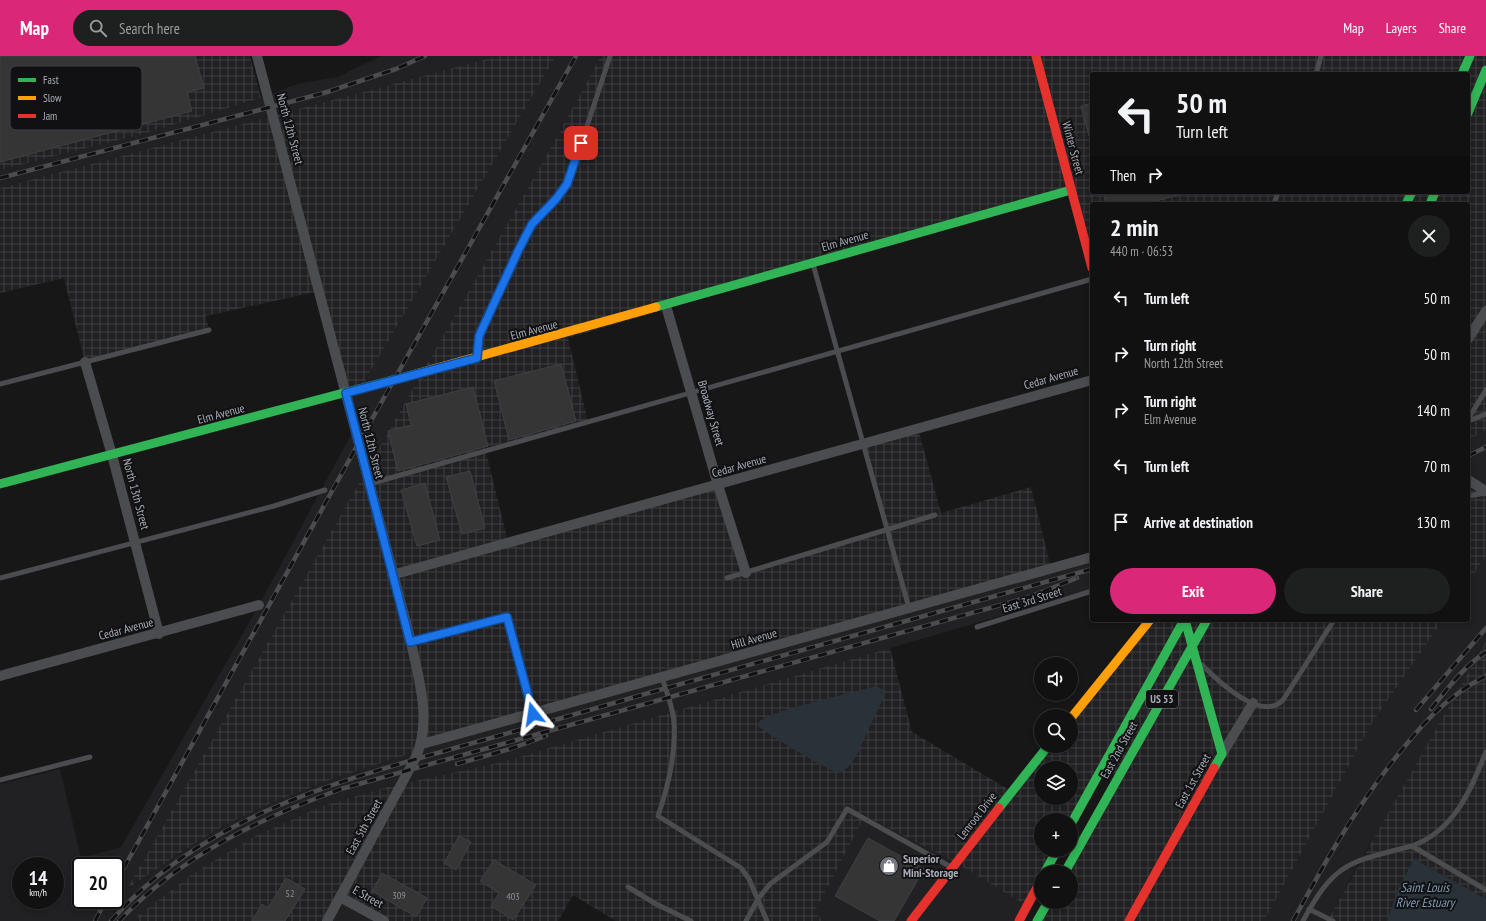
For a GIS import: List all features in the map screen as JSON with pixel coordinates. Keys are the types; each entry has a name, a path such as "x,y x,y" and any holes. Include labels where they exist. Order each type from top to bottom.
{"main road":[{"name":"Winter Street","path":"1036,56 1090,259"},
{"path":"1463,72 1470,56"},
{"path":"1470,108 1486,70"},
{"name":"Elm Avenue","path":"0,484 477,358 666,306 1071,190"},
{"path":"1078,709 1148,622"},
{"name":"East 2nd Street","path":"1077,813 1184,622"},
{"name":"East 1st Street","path":"1129,921 1222,754 1186,622"},
{"name":"East 2nd Street","path":"1069,865 1206,622"},
{"name":"Lenroot Drive","path":"911,921 1042,753"},
{"path":"1019,921 1034,893"},
{"path":"1038,921 1044,909"}],"street":[{"name":"North 12th Street","path":"257,56 410,642 423,708 422,744"},
{"name":"Broadway Street","path":"666,306 718,485 746,573"},
{"path":"1470,336 1486,311"},
{"name":"North 13th Street","path":"85,362 112,455 159,634"},
{"name":"Cedar Avenue","path":"392,575 864,445 1090,381"},
{"path":"1470,481 1486,492"},
{"name":"Hill Avenue","path":"422,744 1090,558"},
{"name":"Cedar Avenue","path":"0,676 159,634 259,605"},
{"path":"1222,754 1253,703"},
{"name":"East 5th Street","path":"327,921 422,744"},
{"name":"E Street","path":"340,896 384,921"}],"lane":[{"path":"477,358 479,336 524,238 532,224 556,199 567,184 610,56"},
{"path":"1317,72 1321,56"},
{"path":"813,263 909,608"},
{"path":"368,484 1090,280"},
{"path":"0,384 209,330"},
{"path":"1470,417 1486,390"},
{"path":"1470,419 1486,414"},
{"path":"0,578 274,506 325,490"},
{"path":"1470,496 1486,492"},
{"path":"727,578 935,515"},
{"name":"East 3rd Street","path":"977,627 1090,592"},
{"path":"410,642 507,617 533,714"},
{"path":"1197,660 1228,690 1253,703 1269,707 1282,702 1333,622"},
{"path":"662,678 671,708 674,728 668,781 658,816 737,864 745,873 767,921"},
{"path":"1303,921 1326,883 1339,870 1356,861 1424,842 1443,828 1460,808 1486,752"},
{"path":"0,780 90,757"},
{"path":"746,921 758,899 770,884 828,842 847,809 952,868"},
{"path":"1412,846 1486,890"},
{"path":"628,887 656,904 691,921"},
{"path":"1309,909 1334,921"}],"shaded area":[{"path":"0,56 250,56 261,98 143,134 0,170"},
{"path":"381,56 498,56 0,188 0,170 143,134 261,98 297,84 337,77"},
{"path":"498,56 556,56 360,389 346,393 319,291 206,316 209,330 85,362 64,278 0,293 0,188"},
{"path":"556,56 601,56 555,140 128,889 194,844 225,825 267,805 335,778 419,751 422,744 1090,558 1090,590 501,762 383,788 322,806 255,836 135,918 139,921 0,921 0,784 60,769 81,857 72,857 72,909 124,909 124,857 85,857 121,847 259,605 354,429 346,393 360,389"},
{"path":"601,56 1486,56 1486,430 1470,439 1470,202 1090,202 1090,261 1071,190 568,338 588,422 485,448 508,542 718,485 746,573 888,530 864,445 919,432 941,513 1031,487 1051,568 422,744 419,751 335,778 267,805 225,825 127,889 555,140"},
{"path":"1486,430 1486,491 1470,481 1470,439"},
{"path":"1470,481 1486,491 1486,556 1470,580"},
{"path":"1486,556 1486,698 1407,817 1368,847 1327,921 1264,921 1372,723 1442,622 1470,622 1470,580"},
{"path":"1148,622 1442,622 1372,723 1264,921 1037,921 1044,909 1078,909 1078,865 1074,865 1118,777 1101,769 1075,813 1034,813 1034,857 1053,857 1049,865 1034,865 1034,893 1027,906 956,863 865,816 814,913 825,921 616,921 573,895 558,921 384,921 340,897 327,921 139,921 135,918 194,873 255,836 322,806 383,788 501,762 890,648 912,732 1011,791 1034,763 1034,805 1078,805 1078,761 1036,761 1042,753 1078,753 1078,709"},
{"path":"1486,641 1486,899 1414,859 1397,891 1387,921 1327,921"},
{"path":"865,816 956,863 1027,906 1019,921 825,921 814,913"},
{"path":"340,897 384,921 327,921"}],"water":[{"path":"876,686 884,690 884,697 856,756 844,770 838,772 833,771 785,744 758,726 759,722 766,718 795,707"},
{"name":"Saint Louis River Estuary","path":"1414,859 1486,899 1486,921 1387,921 1397,891"}],"building":[{"path":"0,56 195,56 204,88 187,92 192,111 142,124 142,66 10,66 10,130 120,130 0,162"},
{"path":"1090,104 1090,136 1089,136 1081,106"},
{"path":"1104,194 1178,195 1152,202 1106,202"},
{"path":"561,364 576,421 509,440 494,381"},
{"path":"473,387 488,446 398,471 388,431 411,425 406,404"},
{"path":"470,471 485,528 462,534 446,477"},
{"path":"425,483 440,540 417,546 401,490"},
{"path":"459,836 471,842 456,870 444,863"},
{"path":"868,838 924,869 894,921 880,921 835,896"},
{"path":"494,860 536,885 513,920 491,906 499,893 480,881"},
{"path":"382,873 427,898 416,917 372,891"},
{"path":"286,878 305,889 285,921 252,921 262,904 268,908"}],"railway":[{"path":"0,178 324,93 396,69 425,56"},
{"path":"124,868 358,444 576,56"},
{"path":"1470,455 1486,447"},
{"path":"111,921 146,886 184,856 225,831 269,810 315,791 408,761 1090,570"},
{"path":"119,921 168,877 222,842 280,813 341,789 1029,597 1077,578"},
{"path":"1416,710 1486,628"},
{"path":"1431,709 1463,671 1486,652"},
{"path":"1293,921 1349,823 1399,753 1432,715 1444,704 1471,684 1486,676"},
{"path":"457,764 510,749 546,736"},
{"path":"95,921 101,909"}],"traffic: fast":[{"path":"1463,72 1470,56"},
{"path":"1470,108 1486,70"},
{"path":"656,307 1071,190"},
{"path":"1407,202 1411,194"},
{"path":"1431,202 1434,194"},
{"path":"0,484 419,373"},
{"path":"1077,813 1183,622"},
{"path":"1186,622 1222,754 1214,768"},
{"path":"1069,865 1206,622"},
{"path":"999,808 1042,753"},
{"path":"1049,865 1053,857"},
{"path":"1037,921 1044,909"}],"traffic: slow":[{"path":"419,373 656,307"},
{"path":"1078,709 1148,622"}],"traffic: jam":[{"path":"1036,56 1090,260"},
{"path":"1129,921 1214,768"},
{"path":"911,921 999,808"},
{"path":"1019,921 1034,893"}],"place":[{"name":"Superior Mini-Storage","path":"889,866"}],"route":[{"path":"533,714 507,617 410,642 368,484 346,393 477,358 479,336 527,232 532,224 561,194 567,184 581,143"}]}
